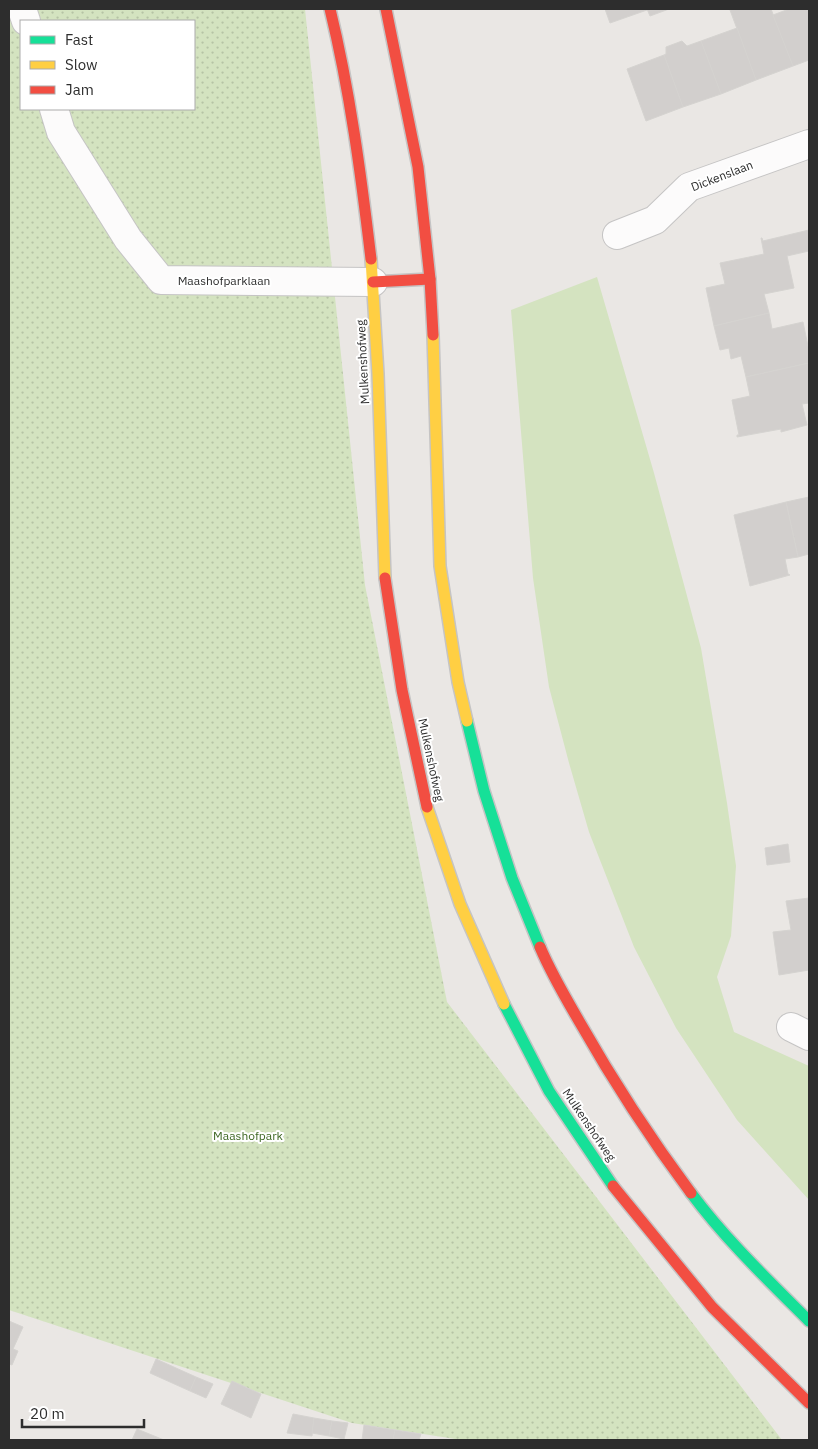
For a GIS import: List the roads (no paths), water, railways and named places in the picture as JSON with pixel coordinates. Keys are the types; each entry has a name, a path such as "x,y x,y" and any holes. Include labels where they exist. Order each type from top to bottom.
{"street":[{"name":"Mulkenshofweg","path":"330,9 338,41 352,118 364,199 373,282 384,571 402,690 428,809 460,904 502,1000 549,1091 613,1185 712,1307 809,1403"},
{"path":"386,9 418,167 430,279 435,374 440,566 458,682 484,791 512,878 548,966 603,1064 658,1149 709,1216 757,1269 809,1321"},
{"name":"Maashofparklaan","path":"54,110 61,132 128,239 161,280 373,282 430,279"},
{"name":"Dickenslaan","path":"617,235 655,220 689,187 809,144"}],"park label":[{"name":"Maashofpark","path":"248,1136"}]}
